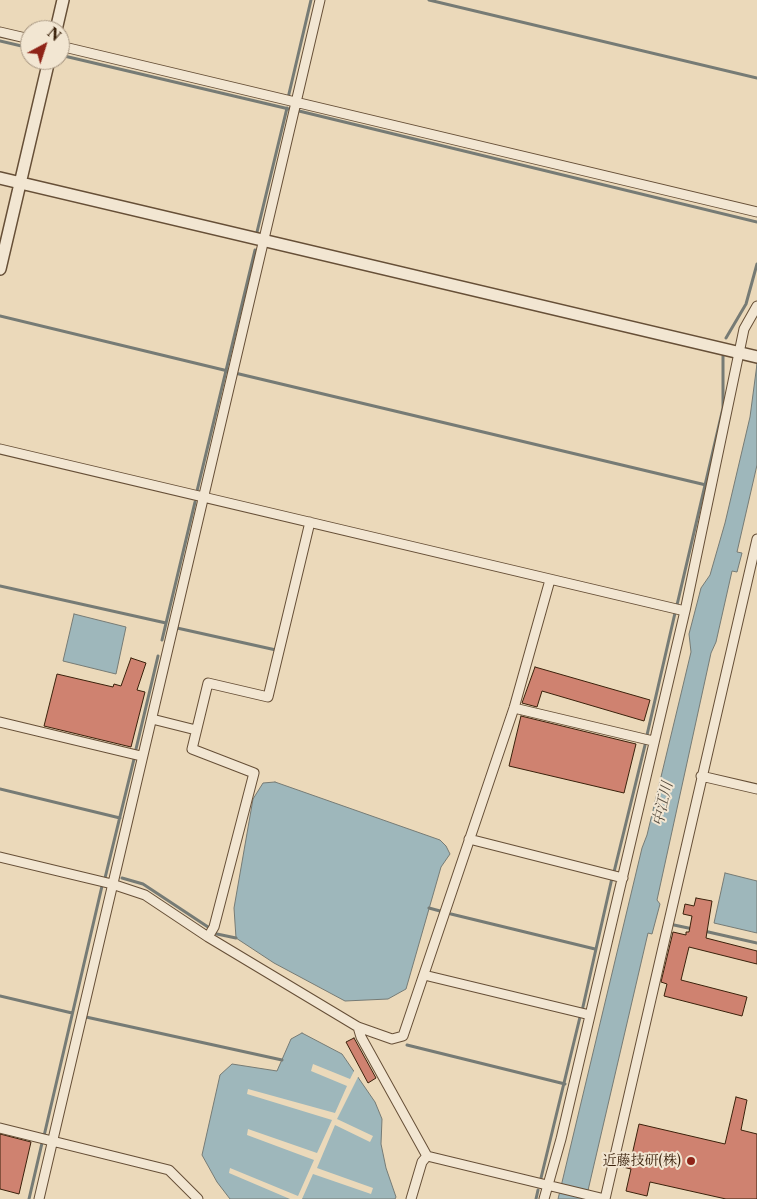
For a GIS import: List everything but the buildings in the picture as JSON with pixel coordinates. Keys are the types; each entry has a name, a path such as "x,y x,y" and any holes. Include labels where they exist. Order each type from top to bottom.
{"street":[{"path":"58,20 63,0"},
{"path":"39,1199 141,756 152,719 320,0"},
{"path":"0,32 20,37"},
{"path":"70,48 757,212"},
{"path":"0,269 48,70"},
{"path":"0,178 757,356"},
{"path":"544,1199 561,1139 685,611 744,329 757,306"},
{"path":"0,449 685,611"},
{"path":"208,937 214,927 254,773 192,749 196,730 208,683 268,697 310,522"},
{"path":"358,1026 361,1037 427,1156 605,1199 701,776 757,540"},
{"path":"0,857 112,884 145,895 208,937 358,1026 392,1039 402,1036 514,708 550,580"},
{"path":"514,708 654,741"},
{"path":"152,719 196,730"},
{"path":"0,722 141,756"},
{"path":"701,776 757,789"},
{"path":"469,839 623,878"},
{"path":"424,975 590,1015"},
{"path":"0,1128 169,1170 198,1199"},
{"path":"411,1199 422,1162 427,1156"}],"water":[{"name":"中江川","path":"757,364 757,465 737,552 742,553 737,572 732,571 716,642 711,653 657,900 660,904 652,934 648,933 586,1199 558,1199 691,652 689,634 701,588 710,575 725,523 750,417"},
{"path":"74,614 126,627 116,674 63,661"},
{"path":"275,782 440,840 446,846 450,854 441,867 406,989 388,999 345,1001 274,963 236,938 234,908 253,799 263,783"},
{"path":"725,873 757,881 757,933 714,923"},
{"path":"302,1033 342,1054 375,1102 382,1119 381,1144 395,1199 230,1199 217,1182 202,1155 220,1075 232,1064 277,1071 291,1039"}],"pier":[{"path":"313,1064 350,1079 355,1069 359,1075 337,1119 373,1136 370,1142 335,1125 317,1168 373,1188 371,1194 313,1174 302,1199 290,1199 229,1173 230,1168 298,1196 314,1160 247,1135 248,1129 317,1153 332,1120 247,1094 248,1089 335,1113 347,1086 311,1071"}],"waterway":[{"path":"288,98 311,0"},
{"path":"429,0 757,78"},
{"path":"0,41 20,46"},
{"path":"70,57 289,109"},
{"path":"257,232 287,108"},
{"path":"299,111 757,222"},
{"path":"197,491 255,250"},
{"path":"726,338 746,304 757,264"},
{"path":"0,316 228,371"},
{"path":"677,605 723,408 723,356"},
{"path":"235,373 706,485"},
{"path":"162,640 195,502"},
{"path":"0,586 166,623"},
{"path":"647,735 675,613"},
{"path":"177,628 276,650"},
{"path":"136,749 158,656"},
{"path":"614,872 646,741"},
{"path":"105,878 134,759"},
{"path":"0,789 120,818"},
{"path":"122,878 143,884 208,927"},
{"path":"582,1011 612,878"},
{"path":"44,1136 102,886"},
{"path":"429,908 440,911"},
{"path":"451,914 595,949"},
{"path":"674,925 693,929"},
{"path":"704,931 757,943"},
{"path":"217,934 236,938"},
{"path":"0,996 72,1013"},
{"path":"86,1017 282,1060"},
{"path":"541,1178 580,1017"},
{"path":"407,1045 565,1084"},
{"path":"29,1199 42,1143"},
{"path":"536,1199 538,1190"}],"place":[{"name":"近藤技研(株)","path":"691,1161"}]}
